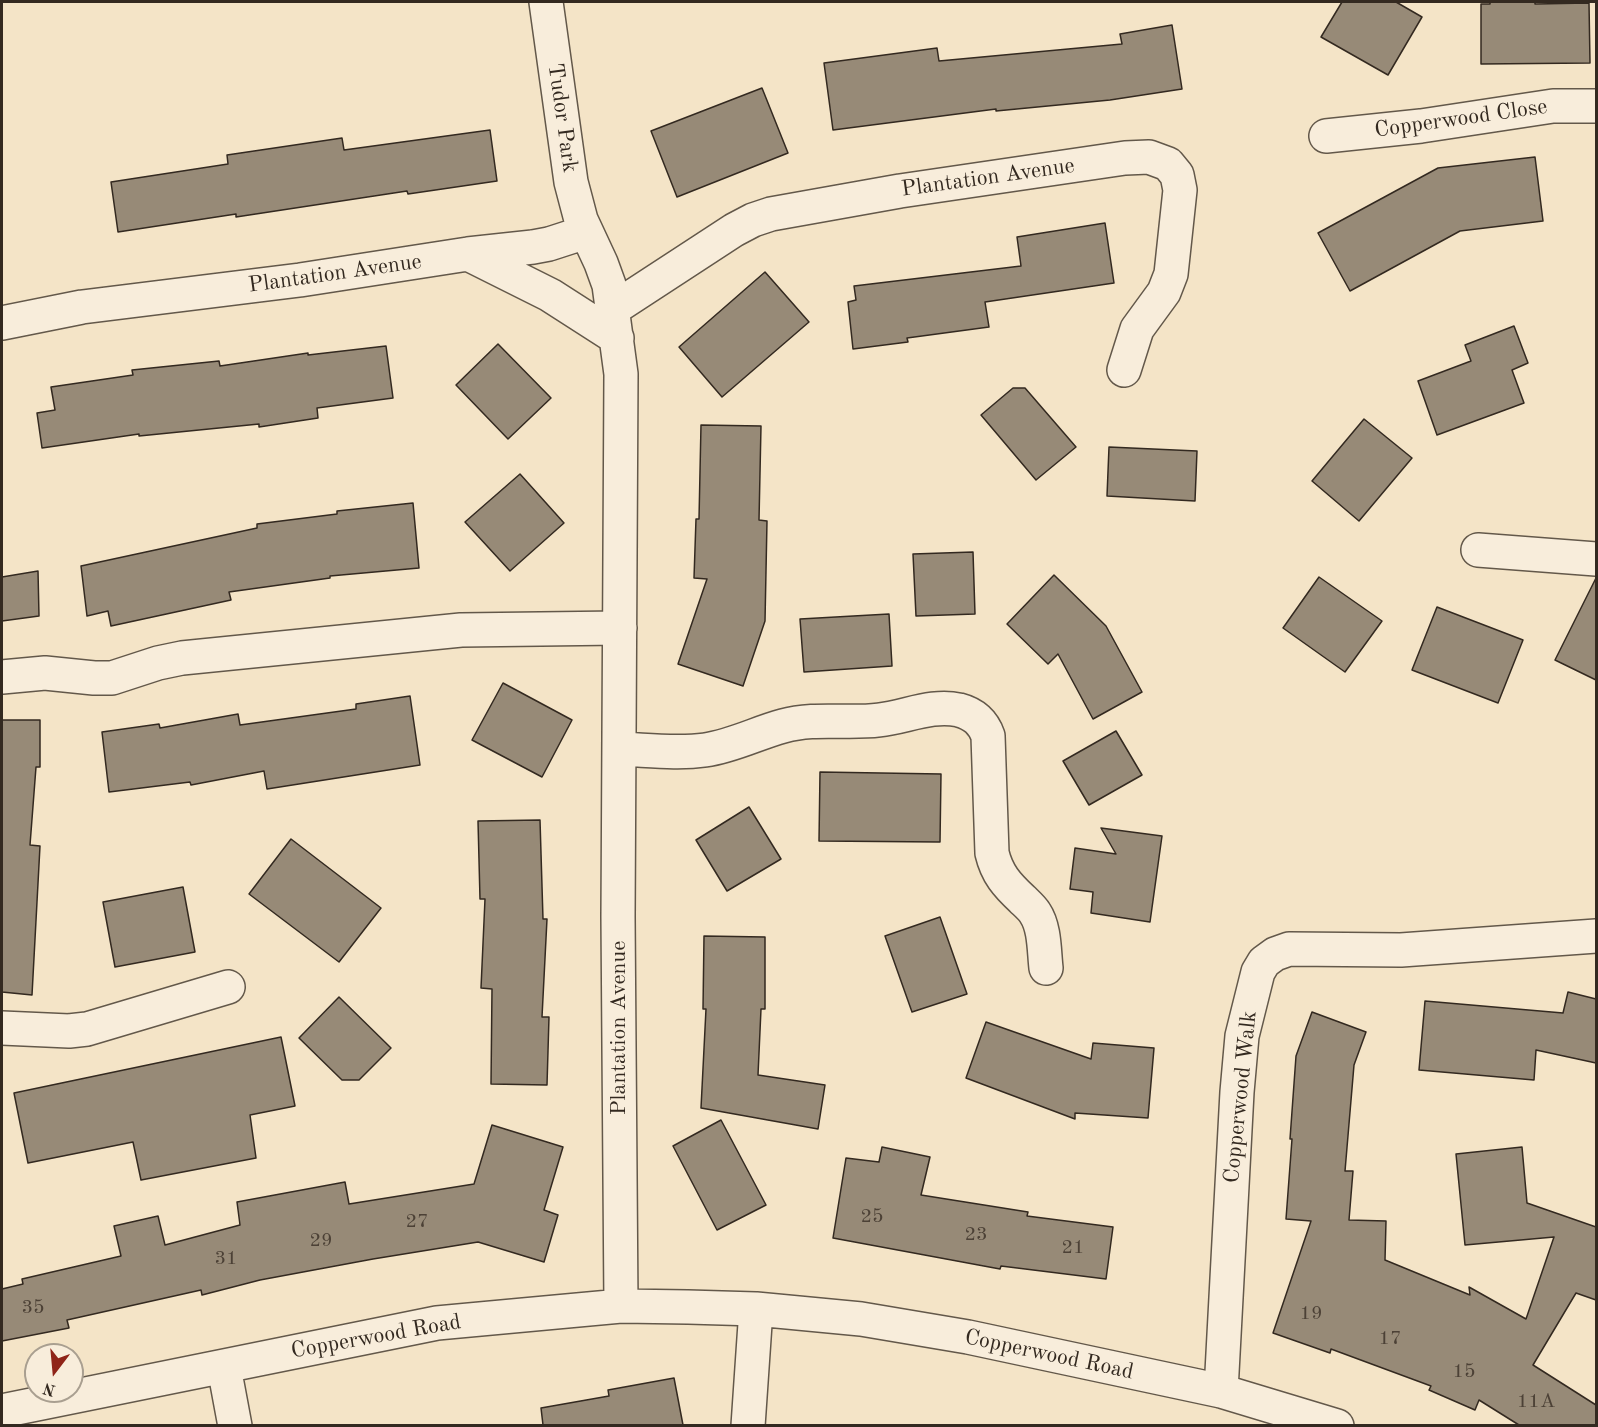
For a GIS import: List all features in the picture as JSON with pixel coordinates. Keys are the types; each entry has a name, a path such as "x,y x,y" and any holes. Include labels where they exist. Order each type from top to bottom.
{"street":[{"name":"Tudor Park","path":"546,2 567,162 586,232"},
{"name":"Copperwood Close","path":"1326,136 1421,126 1553,106 1596,106"},
{"name":"Plantation Avenue","path":"615,324 734,230 771,214 912,189 1125,158 1149,157 1168,164 1177,175 1180,190 1179,213 1171,274 1164,292 1137,329 1125,370"},
{"name":"Plantation Avenue","path":"2,323 82,307 300,280 468,254 541,246 586,232 605,273 615,324 621,374 619,749 621,1306"},
{"path":"468,254 615,324"},
{"path":"1478,550 1596,559"},
{"path":"2,678 45,672 112,678 182,658 461,630 620,628"},
{"path":"619,749 703,750 726,746 784,726 805,722 879,720 941,708 959,710 973,715 984,724 988,736 994,863 1006,884 1035,912 1040,925 1046,968"},
{"name":"Copperwood Walk","path":"1221,1391 1242,1036 1258,972 1264,962 1275,954 1289,949 1401,950 1596,936"},
{"path":"2,1028 69,1031 87,1029 228,987"},
{"name":"Copperwood Road","path":"2,1411 437,1323 621,1306 756,1309 861,1319 968,1336 1221,1391 1337,1425"},
{"path":"748,1425 756,1309"},
{"path":"224,1367 235,1425"}],"building":[{"path":"1342,2 1396,2 1422,17 1388,75 1321,37"},
{"path":"1490,2 1589,3 1590,63 1481,64 1481,4 1490,4"},
{"path":"1172,25 1182,89 1110,100 996,111 996,109 833,130 824,63 937,48 939,61 1122,44 1120,34"},
{"path":"762,88 788,153 677,197 651,131"},
{"path":"490,130 497,181 408,194 407,191 236,217 236,214 118,232 111,182 228,164 227,155 342,138 344,150"},
{"path":"1535,157 1543,221 1460,231 1350,291 1318,233 1438,168"},
{"path":"1105,223 1114,283 985,302 989,327 907,338 908,342 853,349 848,302 856,300 854,286 1021,266 1017,237"},
{"path":"765,272 809,322 722,397 679,347"},
{"path":"1514,326 1528,363 1512,370 1524,403 1437,435 1418,381 1471,361 1465,345"},
{"path":"498,344 551,398 508,439 456,385"},
{"path":"386,346 393,398 317,408 318,418 259,427 259,424 139,436 139,434 42,448 37,413 55,410 51,387 133,375 132,370 219,361 220,366 308,353 308,355"},
{"path":"1013,388 1025,388 1076,447 1036,480 981,415"},
{"path":"1364,419 1412,458 1359,521 1312,481"},
{"path":"701,425 761,426 759,520 767,521 765,621 743,686 678,664 707,579 694,578 696,519 699,519"},
{"path":"1109,447 1197,451 1195,501 1107,496"},
{"path":"520,474 564,523 510,571 465,522"},
{"path":"413,503 419,568 330,576 330,578 229,592 231,600 111,626 108,611 87,616 81,566 257,528 257,524 337,514 337,511"},
{"path":"973,552 975,614 916,616 913,554"},
{"path":"38,571 39,616 2,621 2,577"},
{"path":"1054,575 1106,626 1142,692 1093,719 1058,654 1048,664 1007,624"},
{"path":"1319,577 1382,621 1345,672 1283,628"},
{"path":"1596,578 1596,680 1555,660"},
{"path":"1437,607 1523,640 1498,703 1412,670"},
{"path":"889,614 892,666 804,672 800,619"},
{"path":"503,683 572,720 542,777 472,740"},
{"path":"410,696 420,765 267,789 264,771 191,785 190,782 109,792 102,732 159,724 160,728 238,714 240,725 356,709 356,704"},
{"path":"2,720 40,720 40,767 36,767 30,845 40,846 32,995 2,992"},
{"path":"1116,731 1142,775 1089,805 1063,761"},
{"path":"820,772 941,774 940,842 819,841"},
{"path":"749,807 781,859 727,891 696,840"},
{"path":"540,820 543,919 547,919 542,1017 549,1017 547,1085 491,1084 492,989 481,988 485,899 480,899 478,821"},
{"path":"1101,828 1162,836 1150,922 1091,913 1093,892 1070,889 1075,848 1116,854"},
{"path":"291,839 381,908 339,962 249,894"},
{"path":"183,887 195,952 115,967 103,902"},
{"path":"940,917 967,994 912,1012 885,936"},
{"path":"704,936 765,937 765,1009 761,1009 758,1075 825,1085 818,1129 701,1108 706,1009 703,1009"},
{"path":"1568,992 1596,999 1596,1063 1536,1050 1534,1080 1419,1070 1425,1001 1563,1013"},
{"path":"339,997 391,1048 359,1080 342,1080 299,1038"},
{"path":"1312,1012 1366,1032 1354,1065 1345,1171 1353,1171 1349,1220 1386,1221 1385,1260 1470,1295 1469,1287 1526,1319 1554,1237 1465,1245 1456,1154 1522,1147 1527,1203 1596,1227 1596,1300 1576,1293 1533,1365 1596,1405 1596,1425 1519,1425 1479,1400 1475,1410 1429,1390 1431,1386 1331,1349 1330,1353 1273,1333 1311,1221 1286,1219 1296,1056"},
{"path":"986,1022 1091,1059 1093,1043 1154,1048 1148,1118 1075,1113 1075,1119 966,1078"},
{"path":"281,1037 295,1106 250,1115 256,1158 141,1180 133,1142 28,1163 14,1093"},
{"path":"721,1120 766,1205 717,1230 673,1146"},
{"path":"492,1125 563,1147 544,1210 558,1215 544,1262 478,1242 260,1280 202,1295 201,1290 67,1320 69,1328 2,1341 2,1289 23,1284 22,1279 121,1256 114,1226 158,1216 165,1245 240,1225 237,1202 345,1182 349,1204 474,1184"},
{"path":"882,1147 930,1157 921,1195 1028,1212 1027,1216 1113,1227 1106,1279 1001,1266 1000,1269 833,1238 846,1158 879,1162"},
{"path":"674,1378 683,1425 543,1425 541,1408 609,1396 608,1390"}]}
